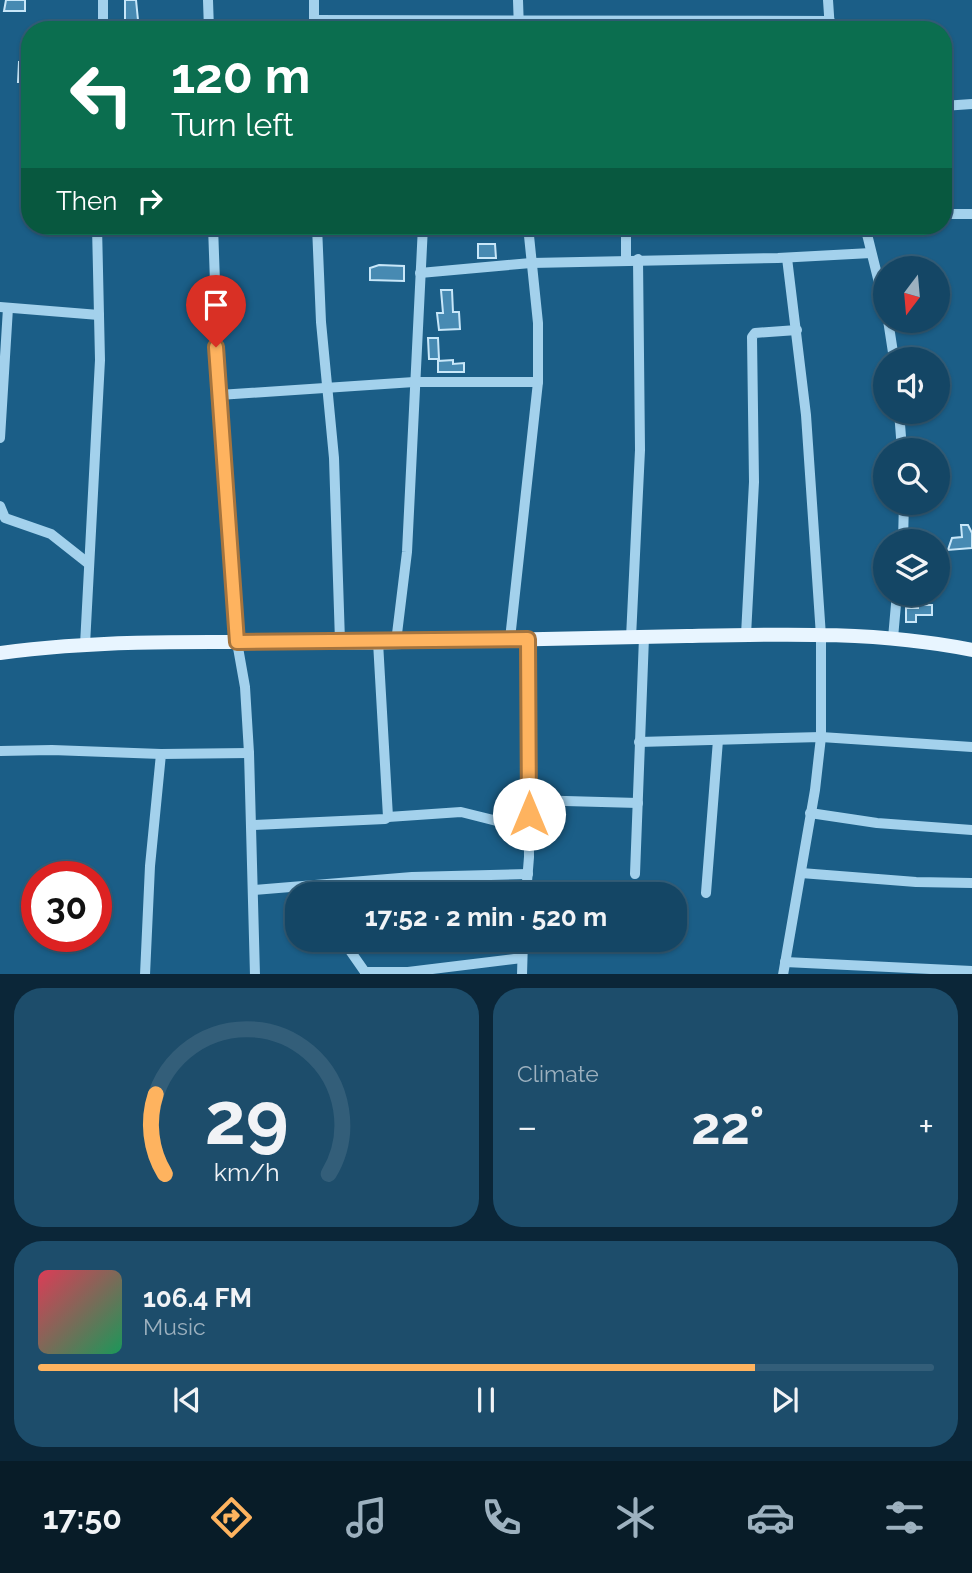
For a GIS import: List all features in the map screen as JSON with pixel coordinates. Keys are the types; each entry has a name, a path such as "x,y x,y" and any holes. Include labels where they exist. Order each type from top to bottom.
{"main road":[{"path":"0,653 85,645 746,635 892,638 972,650"}],"street":[{"path":"103,0 103,21"},
{"path":"208,0 209,21"},
{"path":"314,0 314,21"},
{"path":"518,0 519,21"},
{"path":"828,0 830,21"},
{"path":"952,105 972,104"},
{"path":"952,214 972,214"},
{"path":"85,645 100,359 97,235"},
{"path":"213,235 219,395 237,642 245,687 249,753 255,974"},
{"path":"317,235 321,323 334,458 340,641"},
{"path":"396,642 407,552 423,235"},
{"path":"510,639 538,382 538,323 529,235"},
{"path":"626,235 626,259"},
{"path":"867,235 873,261"},
{"path":"421,273 531,263 626,259 787,258 871,253"},
{"path":"783,974 802,873 821,737 821,636 806,415 787,258"},
{"path":"635,874 639,743 639,259"},
{"path":"0,438 4,308 99,315"},
{"path":"746,635 754,482 752,337 755,333 797,330"},
{"path":"219,395 414,382 538,382"},
{"path":"0,506 5,518 51,534 89,564"},
{"path":"892,638 896,606"},
{"path":"527,882 528,639"},
{"path":"378,642 388,817"},
{"path":"639,743 748,737 821,737 972,747"},
{"path":"706,893 718,740"},
{"path":"0,751 249,753"},
{"path":"145,974 150,866 161,754"},
{"path":"529,800 638,803"},
{"path":"253,825 460,813 529,829"},
{"path":"810,813 877,823 972,830"},
{"path":"802,873 916,882 972,883"},
{"path":"385,882 412,877 528,874"},
{"path":"254,890 285,890"},
{"path":"351,952 365,973 408,972 522,958"},
{"path":"522,952 522,974"},
{"path":"785,962 906,972 972,971"}],"building":[{"path":"6,0 25,0 25,11 4,11"},
{"path":"125,0 136,0 138,20 125,20"},
{"path":"19,62 21,62 21,82 18,82"},
{"path":"478,244 495,244 496,258 478,258"},
{"path":"379,265 404,266 404,281 370,280 370,268"},
{"path":"441,290 452,290 453,312 459,312 460,329 439,330 437,313 443,313"},
{"path":"428,338 438,338 439,359 429,359"},
{"path":"453,360 453,364 464,363 464,372 438,372 438,361"},
{"path":"961,525 968,525 972,533 972,548 950,550 952,538 962,537"},
{"path":"932,606 932,615 916,615 916,622 906,622 906,608"}],"route":[{"path":"216,347 237,642 528,639 529,814"}]}
